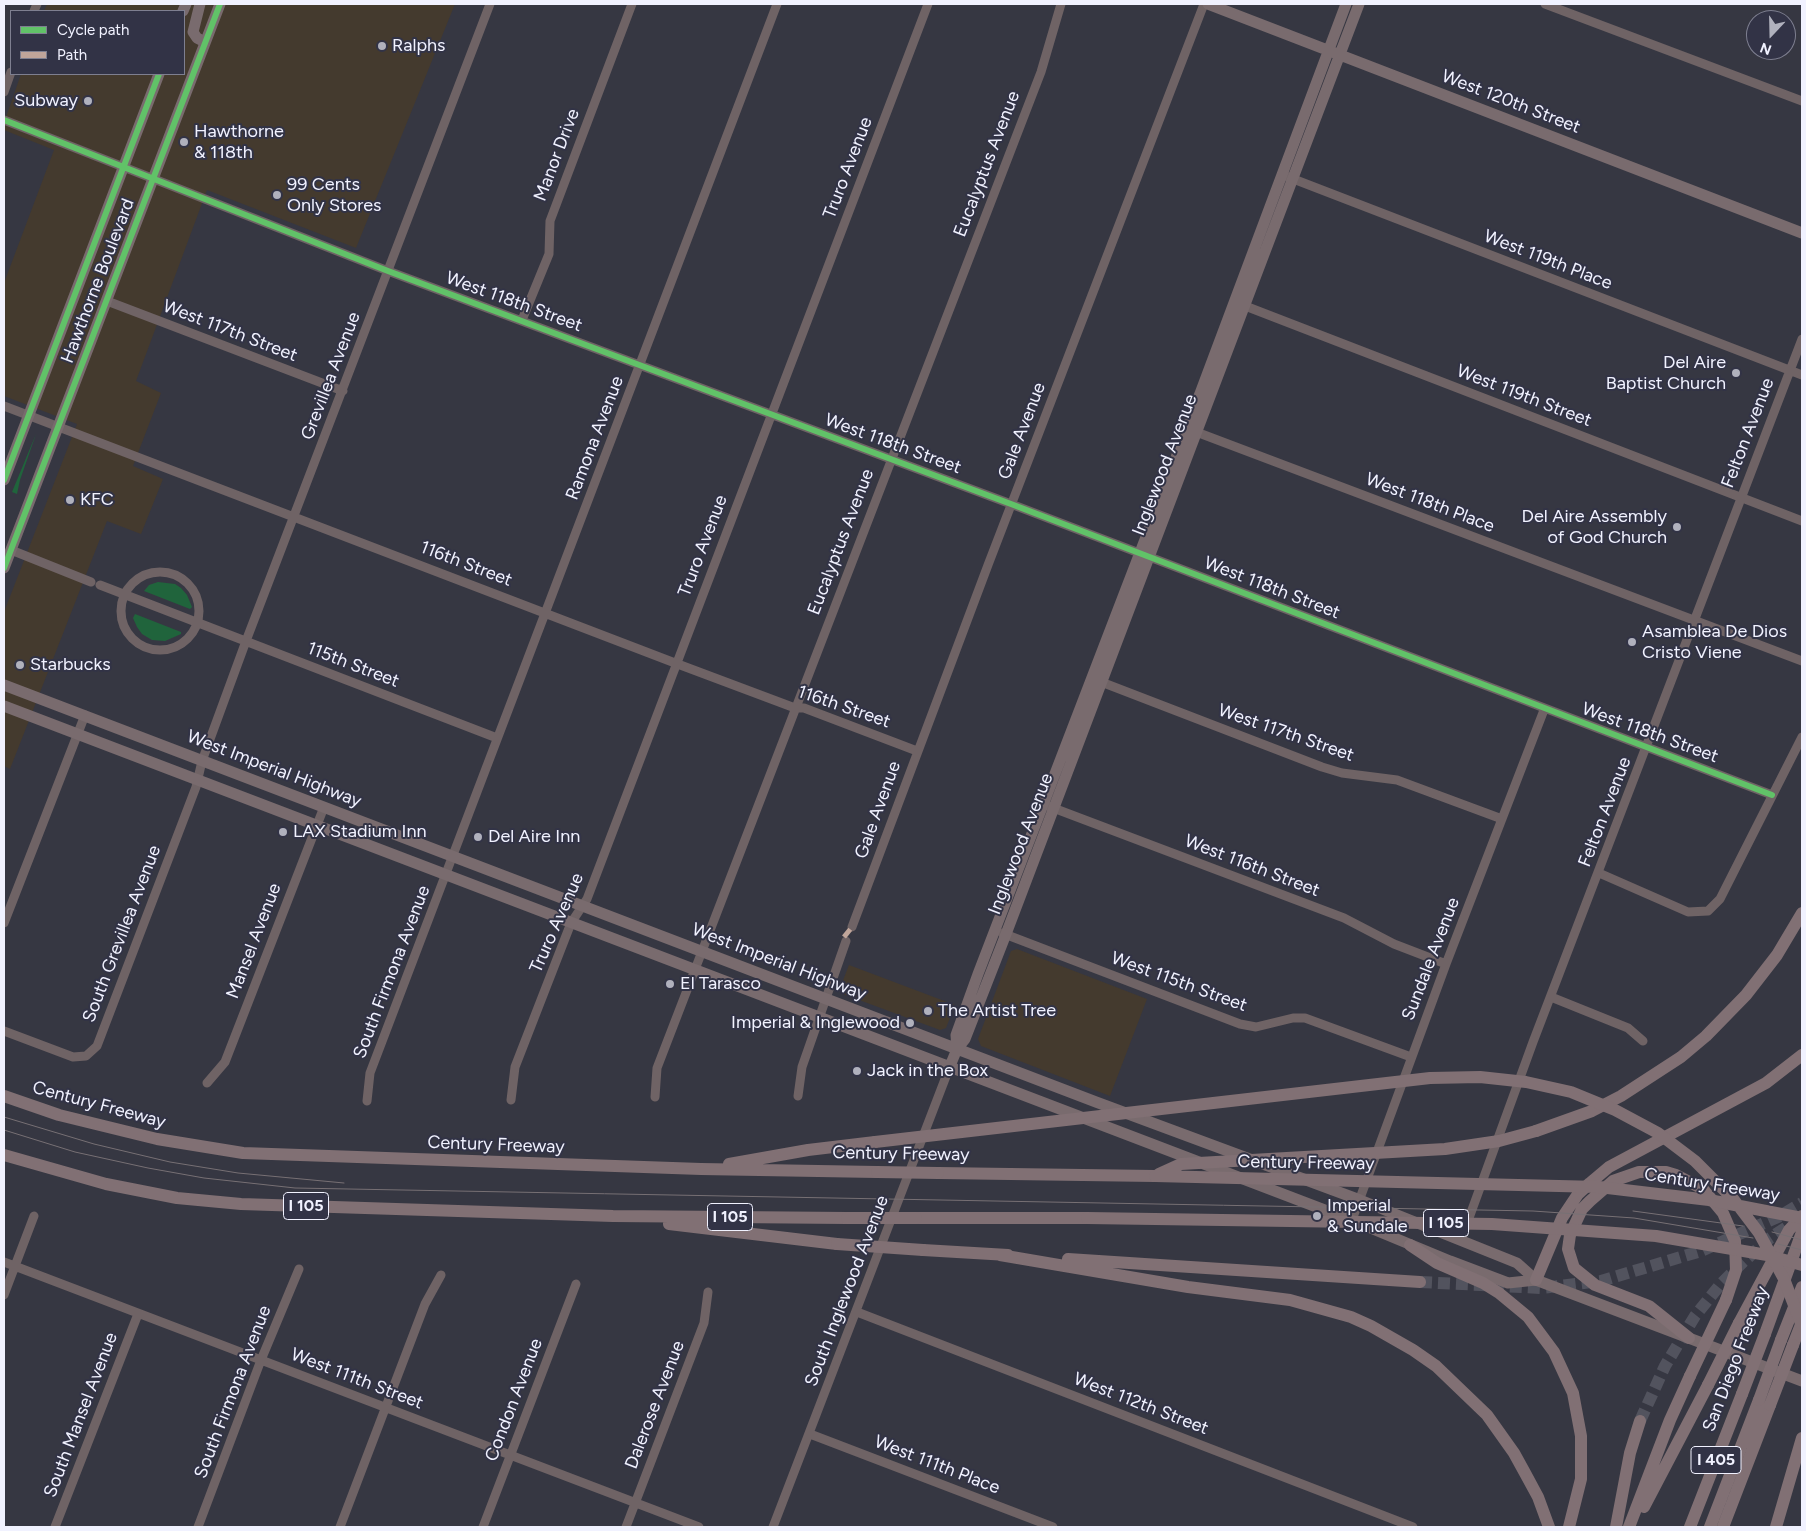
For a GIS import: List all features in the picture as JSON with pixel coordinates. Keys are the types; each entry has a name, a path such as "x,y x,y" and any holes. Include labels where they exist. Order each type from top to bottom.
{"highway":[{"path":"1155,1176 1181,1164 1339,1157 1471,1146 1528,1134 1592,1111 1621,1096 1663,1070 1706,1036 1746,995 1765,971 1790,935 1802,912"},
{"path":"1536,1280 1562,1218 1578,1194 1595,1178 1609,1168 1766,1083 1802,1055"},
{"path":"701,1169 808,1150 1430,1078 1480,1077 1526,1082 1571,1092 1615,1110 1658,1133 1696,1161 1734,1200 1759,1233 1784,1279 1802,1326"},
{"name":"Century Freeway","path":"4,1096 59,1115 157,1139 243,1153 701,1169 1155,1176 1599,1187 1710,1200 1802,1217"},
{"name":"I 105","path":"4,1155 106,1184 177,1198 241,1204 613,1216 1087,1218 1492,1224 1656,1236 1767,1255 1802,1265"},
{"path":"1630,1527 1670,1420 1726,1300 1736,1270 1736,1241 1723,1213 1703,1189 1676,1175 1646,1171 1627,1175 1613,1181 1582,1209 1570,1235 1568,1249 1574,1268 1595,1285 1648,1306 1689,1338"},
{"path":"613,1216 837,1244 1420,1282"},
{"path":"1634,1527 1789,1230 1802,1217"},
{"name":"San Diego Freeway","path":"1690,1527 1765,1334 1802,1232"},
{"path":"1410,1245 1437,1263 1483,1283 1506,1298 1528,1317 1554,1352 1573,1393 1579,1422 1582,1463 1578,1496 1569,1527"},
{"path":"1000,1255 1188,1287 1290,1300 1344,1315 1371,1326 1413,1350 1436,1366 1487,1415 1522,1466 1538,1497 1549,1527"},
{"path":"1787,1342 1802,1287"},
{"name":"I 405","path":"1723,1527 1740,1482 1764,1402 1787,1342 1802,1322"},
{"path":"1710,1527 1764,1402"},
{"path":"1616,1527 1630,1453 1640,1421"},
{"path":"1776,1527 1802,1438"},
{"path":"1728,1527 1740,1482"}],"main road":[{"path":"200,4 193,32 197,38 205,42"},
{"name":"Hawthorne Boulevard","path":"4,568 220,4"},
{"name":"West 120th Street","path":"1208,4 1802,233"},
{"name":"Inglewood Avenue","path":"1288,177 1328,50 1346,4"},
{"name":"Inglewood Avenue","path":"950,1066 956,1048 956,1035 1000,932 1288,177 1340,55 1359,4"},
{"name":"Hawthorne Boulevard","path":"4,480 159,75"},
{"name":"West Imperial Highway","path":"4,685 704,951 825,999 1360,1200 1517,1263 1536,1280 1802,1381"},
{"name":"West Imperial Highway","path":"4,706 1352,1220 1508,1283 1536,1280"}],"street":[{"name":"Grevillea Avenue","path":"202,761 246,641 490,4"},
{"name":"Manor Drive","path":"522,320 548,254 550,221 632,4"},
{"name":"Ramona Avenue","path":"454,856 497,738 777,4"},
{"name":"Truro Avenue","path":"511,1100 515,1067 572,923 590,891 675,663 928,4"},
{"name":"Eucalyptus Avenue","path":"704,951 890,459 1040,72 1061,4"},
{"name":"Gale Avenue","path":"852,927 1011,504 1204,4"},
{"path":"1546,4 1802,101"},
{"path":"4,92 10,75"},
{"name":"West 118th Street","path":"4,120 388,271 1144,554 1544,710 1772,795"},
{"name":"West 119th Place","path":"1288,177 1802,376"},
{"name":"West 117th Street","path":"106,301 343,391"},
{"name":"West 119th Street","path":"1239,304 1802,521"},
{"name":"Felton Avenue","path":"1461,1240 1551,996 1802,339"},
{"name":"116th Street","path":"4,406 675,663 795,708 804,708 917,751"},
{"name":"West 118th Place","path":"1192,430 1694,622 1802,661"},
{"name":"115th Street","path":"10,550 497,738"},
{"path":"160,572 174,575 189,586 195,594 199,607 197,622 191,635 181,644 164,650 146,648 130,637 123,625 121,606 124,594 134,581 146,574 160,572"},
{"name":"West 117th Street","path":"1096,680 1322,767 1342,773 1397,780 1502,819"},
{"name":"Sundale Avenue","path":"1352,1220 1446,964 1544,710"},
{"path":"4,923 85,716"},
{"path":"1599,873 1688,912 1708,912 1720,899 1802,737"},
{"name":"South Grevillea Avenue","path":"4,1031 79,1058 93,1052 97,1046 198,780 202,761"},
{"name":"West 116th Street","path":"1048,806 1344,918 1394,944 1446,964"},
{"name":"Mansel Avenue","path":"207,1083 225,1062 324,807"},
{"name":"South Firmona Avenue","path":"367,1101 370,1073 454,856"},
{"name":"West 115th Street","path":"1000,932 1240,1024 1256,1027 1293,1018 1305,1018 1411,1057"},
{"path":"798,1096 802,1067 846,941"},
{"path":"655,1096 657,1068 695,969 704,951"},
{"path":"1551,996 1628,1028 1643,1041"},
{"name":"South Inglewood Avenue","path":"773,1527 950,1066"},
{"path":"4,1295 34,1216"},
{"name":"West 111th Street","path":"4,1262 699,1527"},
{"name":"South Firmona Avenue","path":"198,1527 299,1269"},
{"path":"340,1527 425,1304 441,1275"},
{"name":"Condon Avenue","path":"483,1527 576,1284"},
{"name":"Dalerose Avenue","path":"626,1527 704,1323 708,1292"},
{"name":"West 112th Street","path":"857,1312 1413,1527"},
{"name":"South Mansel Avenue","path":"55,1527 138,1314"},
{"name":"West 111th Place","path":"810,1434 1049,1526"}],"shaded area":[{"path":"47,4 455,4 356,248 207,190 136,381 161,393 133,466 163,479 141,534 107,521 10,769 4,766 4,612 77,424 4,396 4,283 54,150 4,130 4,123 21,75 185,75 185,10 44,10"},
{"path":"1017,949 1147,999 1110,1096 981,1046 978,1039 1011,951"},
{"path":"849,965 955,1005 946,1028 940,1030 843,994 840,988"}],"green space":[{"path":"36,434 20,480 17,494 12,492"},
{"path":"158,582 175,584 181,588 187,595 192,607 190,609 144,591 149,585"},
{"path":"135,614 181,632 181,634 165,641 152,640 142,634 137,627 133,618"}],"tunnel":[{"path":"1420,1282 1542,1288 1601,1281 1701,1251 1780,1216 1802,1203"},
{"path":"1640,1421 1665,1366 1695,1316 1720,1285 1743,1262 1770,1238 1796,1221"}],"tram line":[{"path":"4,1117 94,1144 170,1162 238,1173 344,1183"},
{"path":"4,1130 75,1152 148,1168 204,1178 295,1188 1533,1211 1634,1218 1753,1238"},
{"path":"1633,1211 1743,1226"},
{"path":"1772,1232 1802,1240"},
{"path":"1778,1244 1802,1250"}],"marked path":[{"path":"844,937 852,927"}],"cycle path":[{"path":"4,568 220,4"},
{"path":"4,480 159,75"},
{"path":"4,120 388,271 1011,504 1772,795"}],"place":[{"name":"Ralphs","path":"382,46"},
{"name":"Subway","path":"88,101"},
{"name":"Hawthorne & 118th","path":"184,142"},
{"name":"99 Cents Only Stores","path":"277,195"},
{"name":"Del Aire Baptist Church","path":"1736,373"},
{"name":"KFC","path":"70,500"},
{"name":"Del Aire Assembly of God Church","path":"1677,527"},
{"name":"Asamblea De Dios Cristo Viene","path":"1632,642"},
{"name":"Starbucks","path":"20,665"},
{"name":"LAX Stadium Inn","path":"283,832"},
{"name":"Del Aire Inn","path":"478,837"},
{"name":"El Tarasco","path":"670,984"},
{"name":"The Artist Tree","path":"928,1011"},
{"name":"Imperial & Inglewood","path":"910,1023"},
{"name":"Jack in the Box","path":"857,1071"},
{"name":"Imperial & Sundale","path":"1317,1216"}]}
